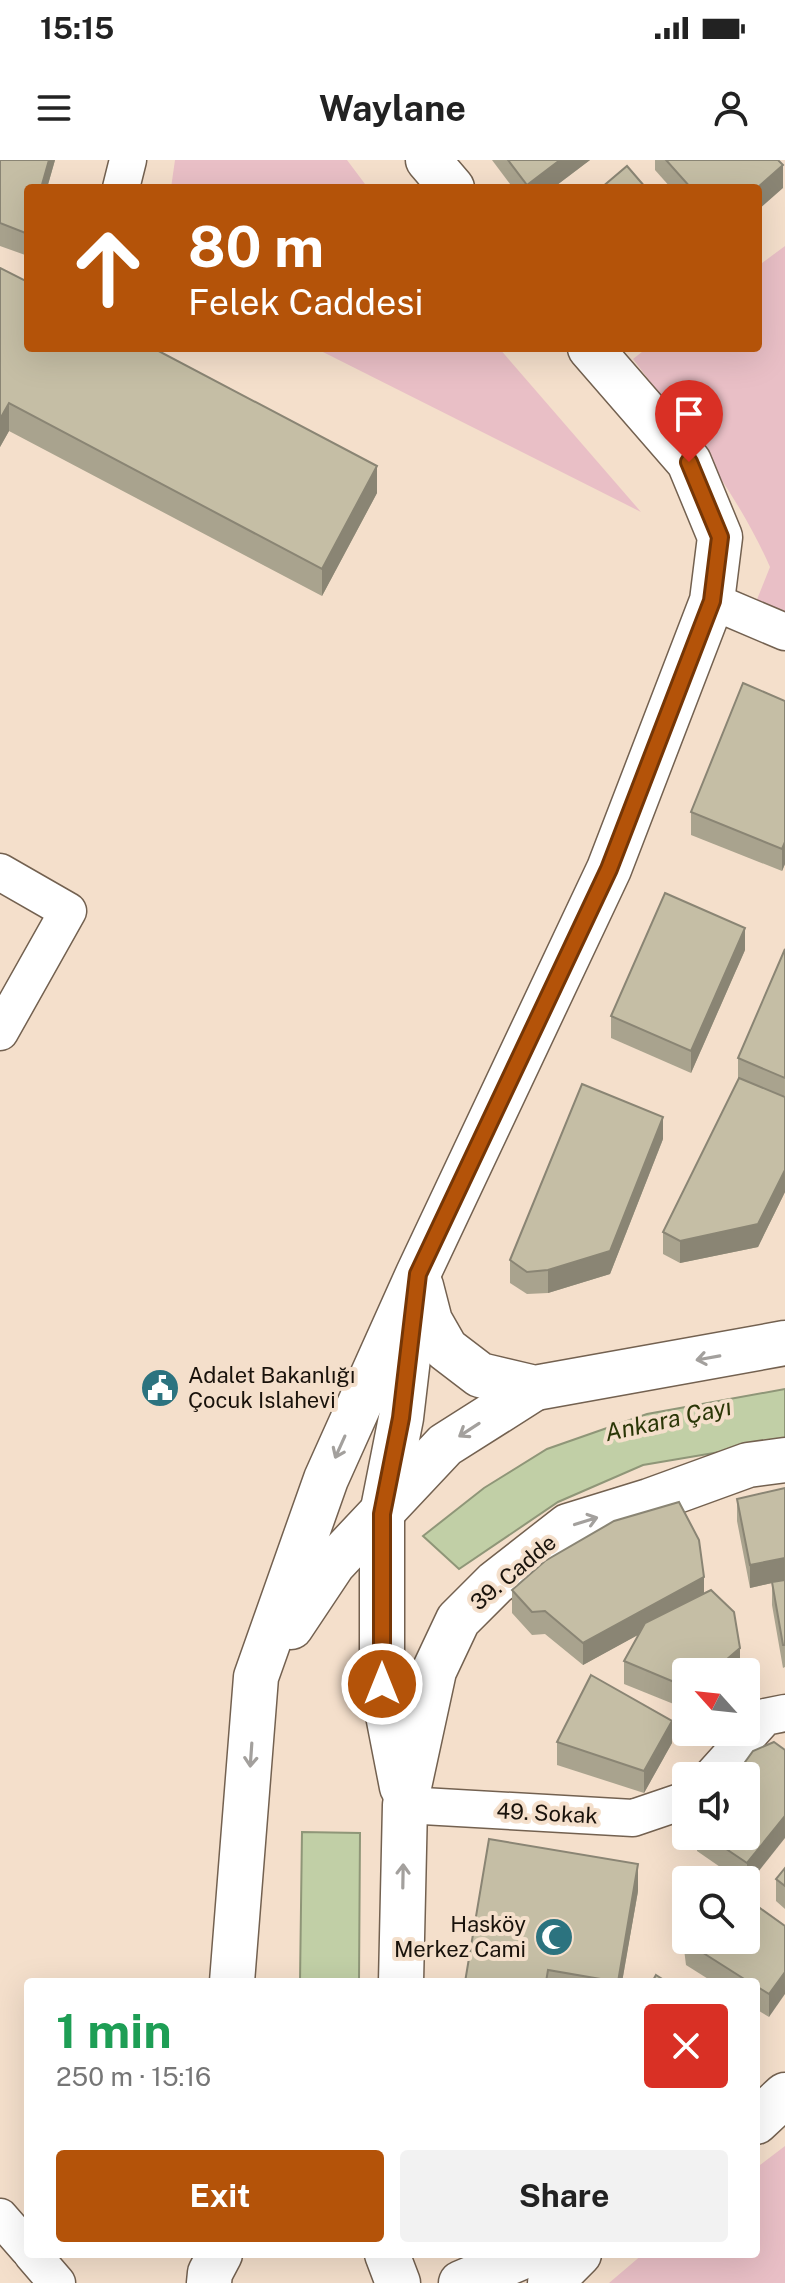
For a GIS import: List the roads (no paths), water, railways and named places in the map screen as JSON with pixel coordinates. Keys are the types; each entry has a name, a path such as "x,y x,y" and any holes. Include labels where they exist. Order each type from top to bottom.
{"street":[{"path":"122,184 128,160"},
{"path":"428,160 449,184"},
{"path":"232,1978 256,1677 326,1479 418,1274 609,869 712,601 720,537 689,462 593,352"},
{"path":"712,601 785,632"},
{"path":"0,872 68,911 0,1032"},
{"path":"418,1274 430,1321 446,1349 480,1375 535,1388"},
{"path":"405,1805 382,1684 382,1514 401,1418 418,1274"},
{"path":"256,1677 333,1564 445,1445 535,1388 785,1343"},
{"name":"39. Cadde","path":"401,1978 405,1805 434,1671 458,1620 495,1583 568,1526 748,1465 785,1460"},
{"path":"725,1762 765,1717 785,1713"},
{"name":"49. Sokak","path":"405,1805 633,1818 672,1805"},
{"path":"760,2118 785,2095"},
{"path":"0,2217 24,2244"},
{"path":"35,2258 57,2283"},
{"path":"208,2258 208,2283"},
{"path":"208,2283 218,2258"},
{"path":"461,2283 520,2258"},
{"path":"550,2283 575,2258"}],"water":[{"name":"Ankara Çayı","path":"785,1389 785,1441 643,1465 558,1502 459,1569 423,1536 484,1488 547,1449 647,1414"},
{"path":"302,1832 360,1833 359,1978 300,1978"}],"place":[{"name":"Adalet Bakanlığı Çocuk Islahevi","path":"160,1388"},
{"name":"Hasköy Merkez Cami","path":"554,1937"}]}
